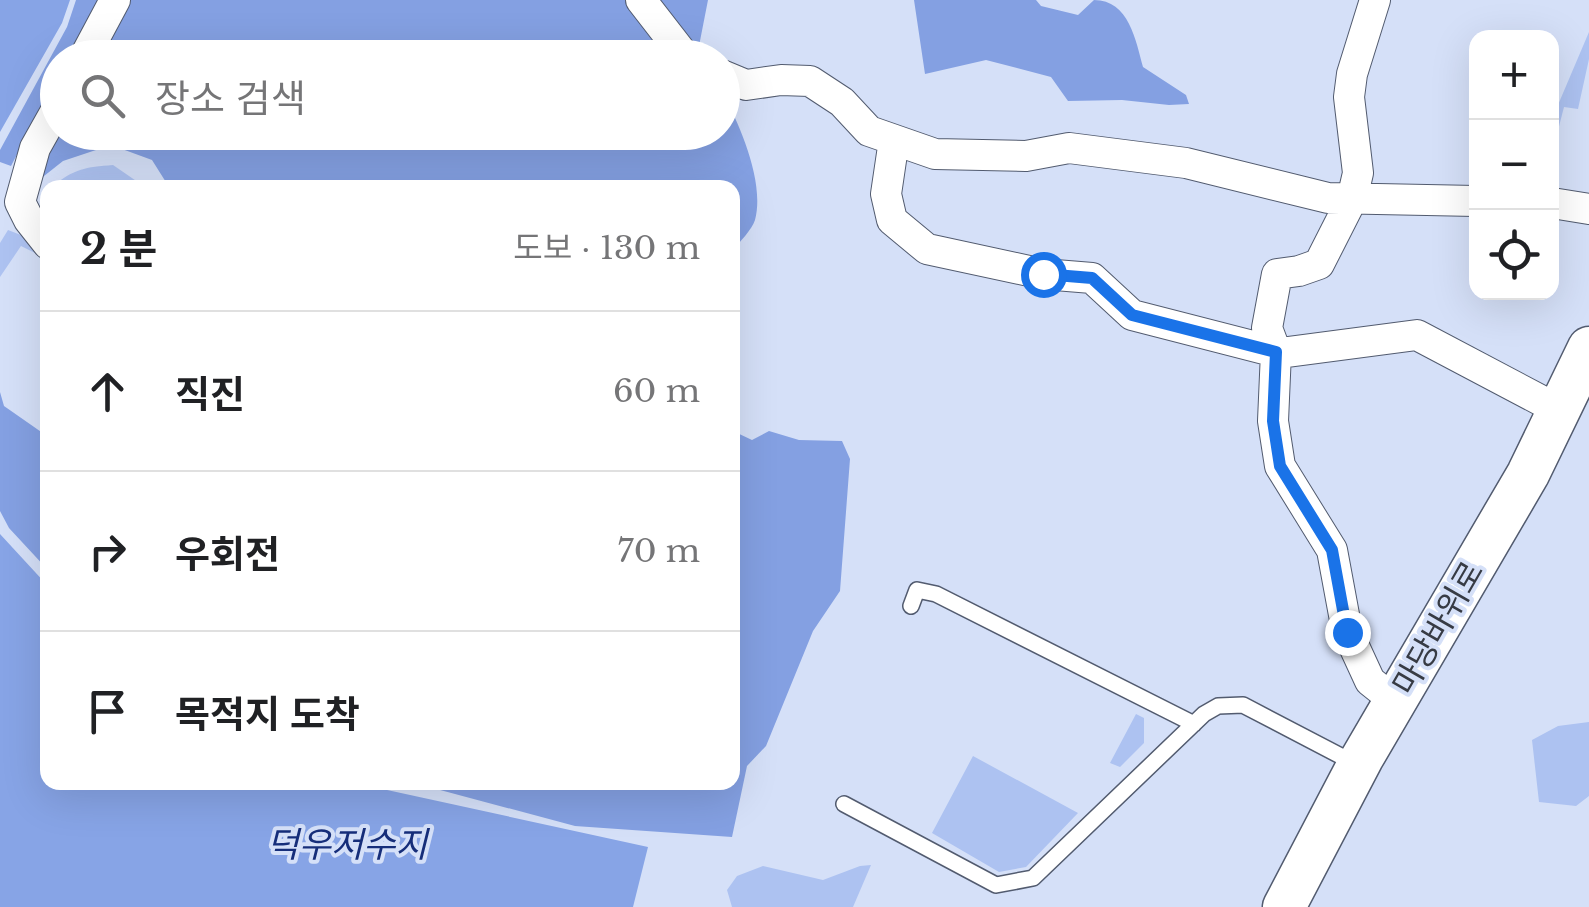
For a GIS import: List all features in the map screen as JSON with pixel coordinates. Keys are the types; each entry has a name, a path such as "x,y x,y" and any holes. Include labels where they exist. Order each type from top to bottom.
{"main road":[{"name":"마당바위로","path":"1284,907 1358,765 1528,474 1589,348"}],"street":[{"path":"94,40 115,0"},
{"path":"641,0 672,40"},
{"path":"1375,0 1352,74 1349,97 1358,173 1352,199 1318,264 1277,274 1267,328 1276,352 1273,421 1280,466 1332,550 1347,632 1370,681 1396,701"},
{"path":"740,83 746,86 781,80 810,81 842,102 869,131 935,154 1026,156 1069,148 1186,163 1328,198 1469,201"},
{"path":"40,139 20,202 40,234"},
{"path":"894,140 886,194 892,220 927,249 1043,274 1092,278 1132,315 1276,352 1417,335 1559,410"},
{"path":"1559,204 1589,208"}],"lane":[{"path":"910,606 917,590 936,594 1194,724"},
{"path":"844,804 996,885 1033,878 1204,714 1218,706 1243,704 1358,765"}],"shaded area":[{"path":"76,0 98,0 77,40 60,40"},
{"path":"122,0 627,0 664,40 102,40"},
{"path":"658,0 708,0 700,40 690,39"},
{"path":"914,0 1036,0 1041,6 1078,15 1094,0 1106,2 1123,14 1129,24 1143,67 1186,95 1189,104 1068,101 1051,77 986,60 925,74"},
{"path":"1589,32 1589,59 1578,109 1564,107 1559,126 1559,103"},
{"path":"40,77 40,110 11,166 0,162 0,150"},
{"path":"740,131 754,172 757,205 755,220 740,242 740,180 165,180 152,160 125,150 740,150"},
{"path":"47,150 96,150 63,161 39,180 41,160"},
{"path":"113,165 135,180 62,180 95,167"},
{"path":"8,230 26,237 35,253 21,246 0,277 0,243"},
{"path":"0,392 4,406 40,431 40,561 9,528 0,511"},
{"path":"769,431 799,440 842,441 850,459 840,591 813,631 766,746 747,766 732,837 575,826 440,790 740,790 740,434 752,440"},
{"path":"1136,714 1144,718 1144,743 1120,767 1110,763"},
{"path":"1589,722 1589,796 1576,806 1539,802 1532,740 1558,726"},
{"path":"973,756 1078,813 1026,867 999,872 932,833"},
{"path":"871,865 853,907 732,907 727,890 737,876 763,866 823,880"}],"water":[{"path":"0,0 70,0 52,40 40,40 40,62 0,132"},
{"name":"덕우저수지","path":"0,534 40,577 40,790 387,790 648,847 633,907 0,907"}],"route":[{"path":"1043,274 1092,278 1132,315 1276,352 1273,421 1280,466 1332,550 1347,632"}]}
